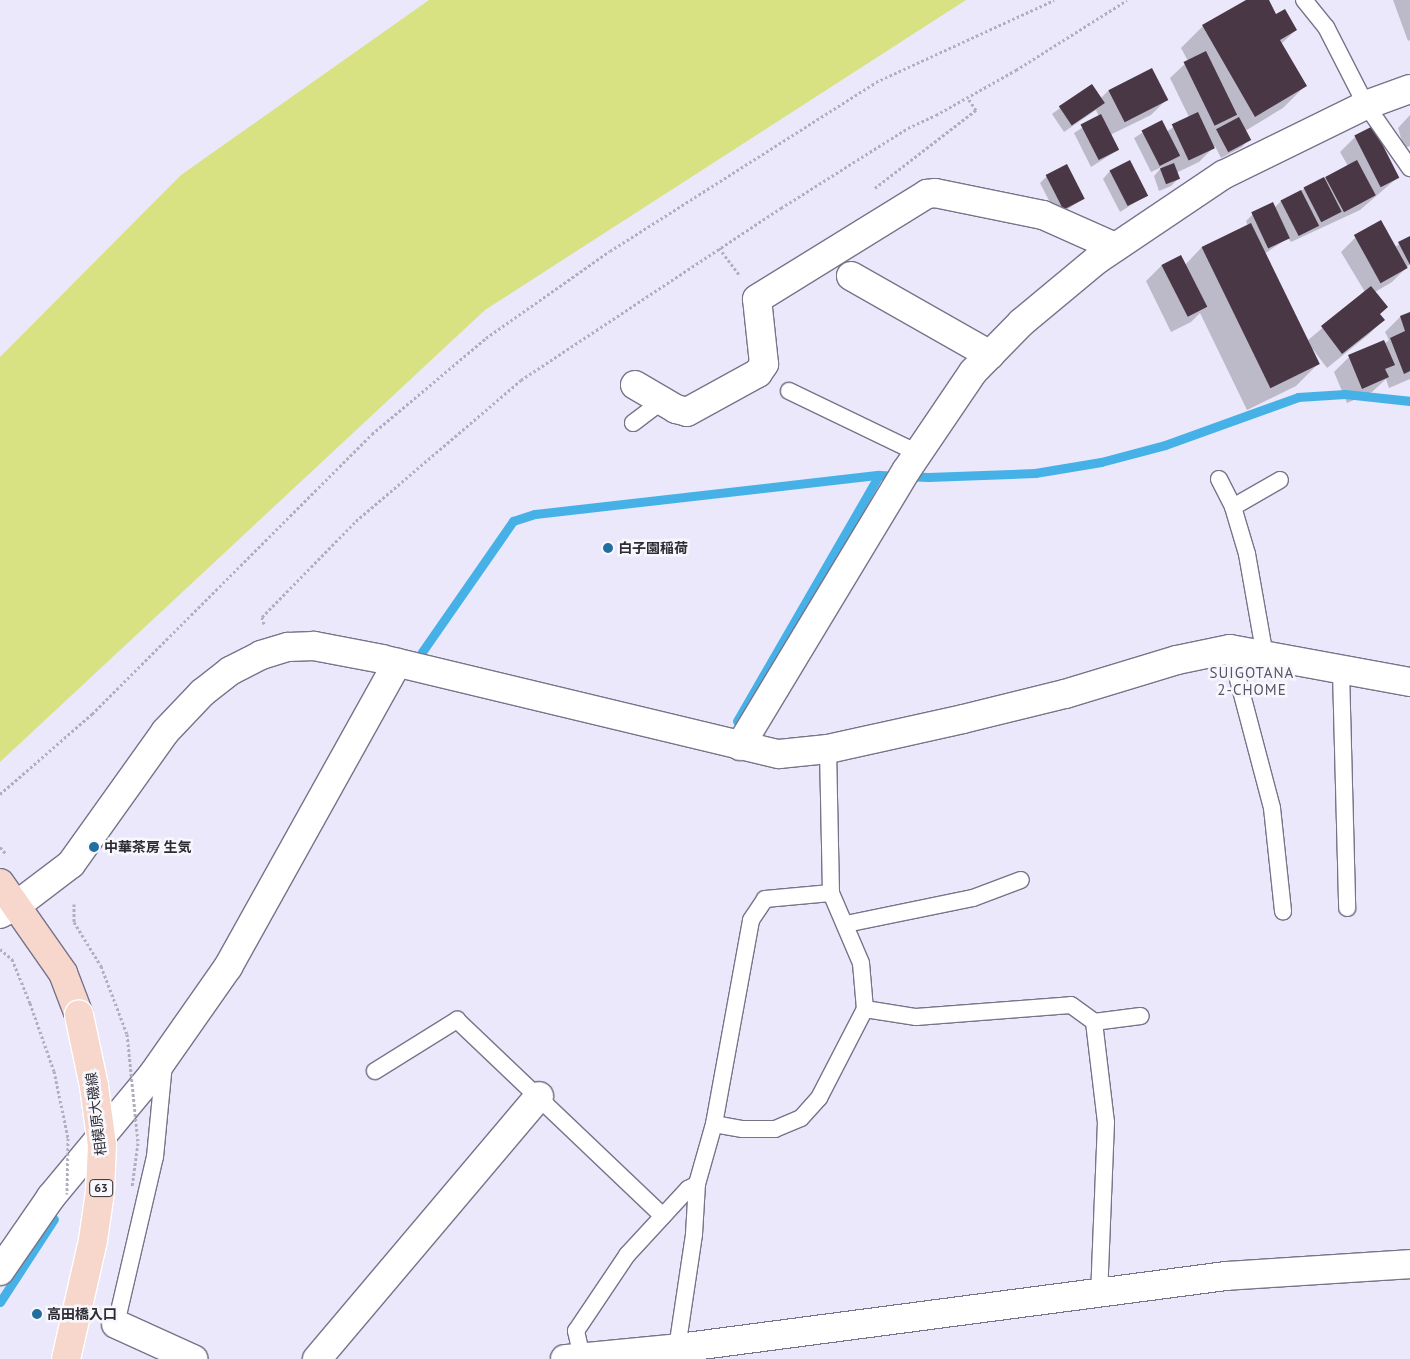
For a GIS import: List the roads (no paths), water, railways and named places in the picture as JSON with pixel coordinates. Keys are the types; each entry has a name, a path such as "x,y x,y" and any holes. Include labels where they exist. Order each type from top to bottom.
{"main road":[{"name":"63","path":"0,883 9,910"},
{"name":"相模原大磯線","path":"9,910 63,973 79,1016 94,1086 102,1164 93,1240 66,1359"}],"street":[{"path":"740,746 912,462 973,372 1022,322 1114,247 1223,175 1366,105 1410,89"},
{"path":"636,385 662,402 687,412 758,373 764,364 757,299 919,199 935,193 1043,214 1114,247"},
{"path":"851,276 990,355"},
{"path":"9,910 71,864 165,732 202,693 230,671 261,654 288,647 314,646 432,670 779,754 828,749 1065,694 1177,660 1230,649 1340,671 1410,682"},
{"path":"0,1271 51,1197 165,1057 228,967 397,663"},
{"path":"317,1359 539,1096"},
{"path":"574,1358 677,1354 1226,1276 1410,1264"},
{"path":"116,1324 193,1359"}],"lane":[{"path":"1304,0 1326,27 1366,105 1410,168"},
{"path":"789,392 912,462"},
{"path":"633,423 662,402"},
{"path":"1220,479 1233,507 1247,554 1265,656"},
{"path":"1233,507 1280,480"},
{"path":"1230,649 1272,808 1283,910"},
{"path":"1340,671 1347,908"},
{"path":"714,1124 775,1130 801,1118 819,1098 865,1010 861,963 846,924 831,893 828,749"},
{"path":"846,924 973,898 1021,880"},
{"path":"677,1354 697,1184 714,1124 751,920 765,899 831,893"},
{"path":"865,1010 916,1017 1071,1004 1094,1022 1106,1122 1099,1295"},
{"path":"1094,1022 1141,1016"},
{"path":"374,1071 457,1020 663,1216"},
{"path":"116,1324 155,1157 165,1057"},
{"path":"574,1358 576,1331 628,1255 688,1189 697,1184"}],"waterway":[{"path":"415,662 513,521 535,514 879,475 928,477 1035,473 1101,462 1165,445 1298,397 1345,394 1410,401"},
{"path":"737,721 879,475"},
{"path":"0,1302 54,1219"}],"place":[{"name":"白子園稲荷","path":"608,548"},
{"name":"中華茶房 生気","path":"94,847"},
{"name":"高田橋入口","path":"37,1314"}],"district":[{"name":"SUIGOTANA 2-CHOME","path":"1252,680"}]}
